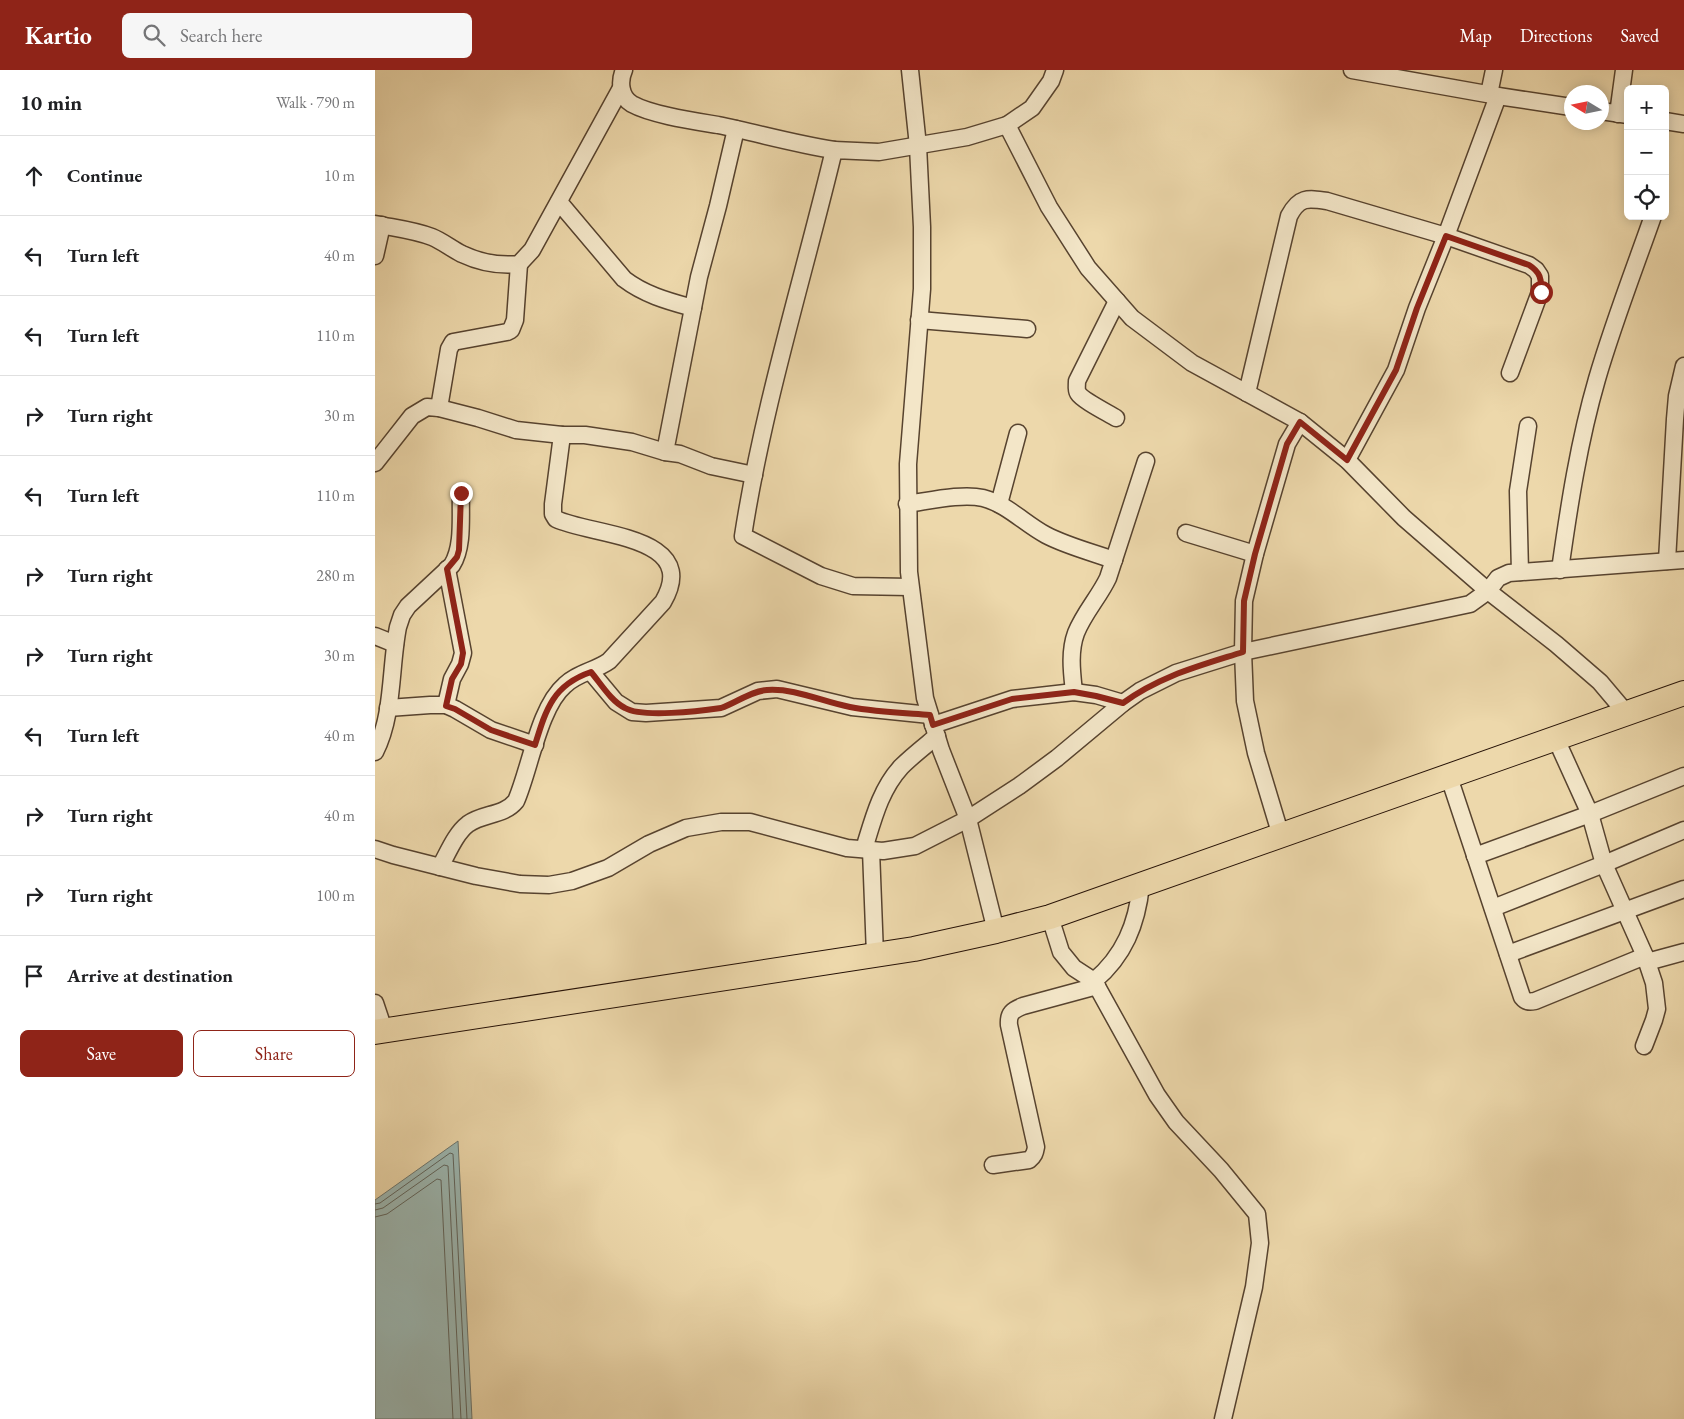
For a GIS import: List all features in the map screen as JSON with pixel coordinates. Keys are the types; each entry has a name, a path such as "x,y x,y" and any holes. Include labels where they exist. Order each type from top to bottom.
{"highway":[{"path":"379,1031 914,949 996,931 1050,917 1141,886 1684,693"}],"street":[{"path":"910,70 918,146 922,228 922,289 908,464 907,504 910,587 925,698 933,726 968,819 996,931"},
{"path":"620,76 623,96 631,104 657,113 797,144 834,150 879,152 967,137 1007,126 1032,108 1051,81 1055,70"},
{"path":"1351,70 1564,106"},
{"path":"1347,460 1396,370 1417,308 1446,236 1494,95 1494,70"},
{"path":"1609,112 1623,115 1624,70"},
{"path":"439,408 451,344 456,341 511,330 515,320 519,264 532,250 559,202 620,76"},
{"path":"1669,122 1684,124"},
{"path":"1007,126 1054,214 1087,268 1132,318 1192,363 1300,422 1347,460 1404,518 1488,591 1556,644 1599,682 1627,714"},
{"path":"665,452 693,308 736,129"},
{"path":"834,150 780,361 754,475 743,536 821,576 853,586 910,587"},
{"path":"1247,393 1289,216 1295,206 1301,201 1312,199 1327,201 1446,236 1529,265 1536,270 1541,276 1541,292 1510,373"},
{"path":"559,202 624,279 653,296 693,308"},
{"path":"1560,570 1572,491 1597,378 1652,220"},
{"path":"375,256 378,225 427,235 464,255 479,260 498,264 519,264"},
{"path":"1116,418 1083,398 1078,393 1077,382 1117,301"},
{"path":"919,320 1027,329"},
{"path":"1667,561 1677,396 1684,366"},
{"path":"375,463 412,416 427,407 439,408 478,418 516,430 562,436 585,435 632,442 665,452 680,454 711,466 754,475"},
{"path":"1281,836 1256,753 1245,701 1243,652 1244,601 1255,554 1287,444 1300,422"},
{"path":"1520,572 1517,491 1529,426"},
{"path":"999,504 1018,433"},
{"path":"440,866 455,840 468,824 485,816 505,811 516,801 549,707 556,694 565,684 609,661 663,602 669,592 671,574 669,566 656,550 642,542 556,519 553,514 553,504 562,436"},
{"path":"1074,692 1071,660 1075,635 1101,592 1114,560 1146,461"},
{"path":"375,752 382,736 388,708 395,644 400,621 409,606 457,557 459,550 461,493"},
{"path":"907,504 961,497 983,498 999,504 1047,536 1114,560"},
{"path":"1186,533 1255,554"},
{"path":"375,849 475,876 520,884 549,885 572,881 608,868 649,844 686,828 721,822 751,822 847,848 883,851 915,846 968,819 1019,786 1057,758 1123,703 1140,691 1176,673 1243,652 1470,604 1488,591 1498,578 1509,573 1684,560"},
{"path":"446,706 452,679 461,664 463,653 447,569"},
{"path":"375,636 395,644"},
{"path":"591,672 616,702 632,712 646,713 721,708 758,691 777,690 933,726 1012,699 1074,692 1091,694 1123,703"},
{"path":"388,708 430,705 446,706 455,709 491,730 535,745"},
{"path":"875,955 868,850 875,813 885,789 933,726"},
{"path":"1555,739 1589,814 1604,864 1646,959 1654,983 1657,1009 1644,1046"},
{"path":"1475,856 1589,814 1684,776"},
{"path":"1449,777 1525,1001 1530,1002 1646,959 1684,952"},
{"path":"1493,908 1684,830"},
{"path":"993,1165 1029,1160 1033,1157 1036,1147 1009,1025 1011,1013 1014,1009 1095,984 1118,956 1132,926 1141,886"},
{"path":"1508,954 1684,889"},
{"path":"1050,917 1061,952 1074,968 1095,984 1162,1102 1176,1122 1221,1170 1257,1214 1260,1243 1253,1287 1223,1419"},
{"path":"375,1003 379,1031"}],"water":[{"path":"458,1141 472,1419 375,1419 375,1200"}],"route":[{"path":"461,493 459,550 457,557 447,569 463,658 450,684 446,706 455,709 491,730 535,745 549,707 556,694 565,684 578,676 591,672 616,702 632,712 646,713 721,708 758,691 766,690 791,692 852,708 930,715 933,725 1012,699 1058,693 1085,693 1123,703 1140,691 1176,673 1243,652 1244,601 1255,554 1287,444 1300,422 1347,460 1396,370 1417,308 1446,236 1529,265 1541,276 1541,292"}]}
